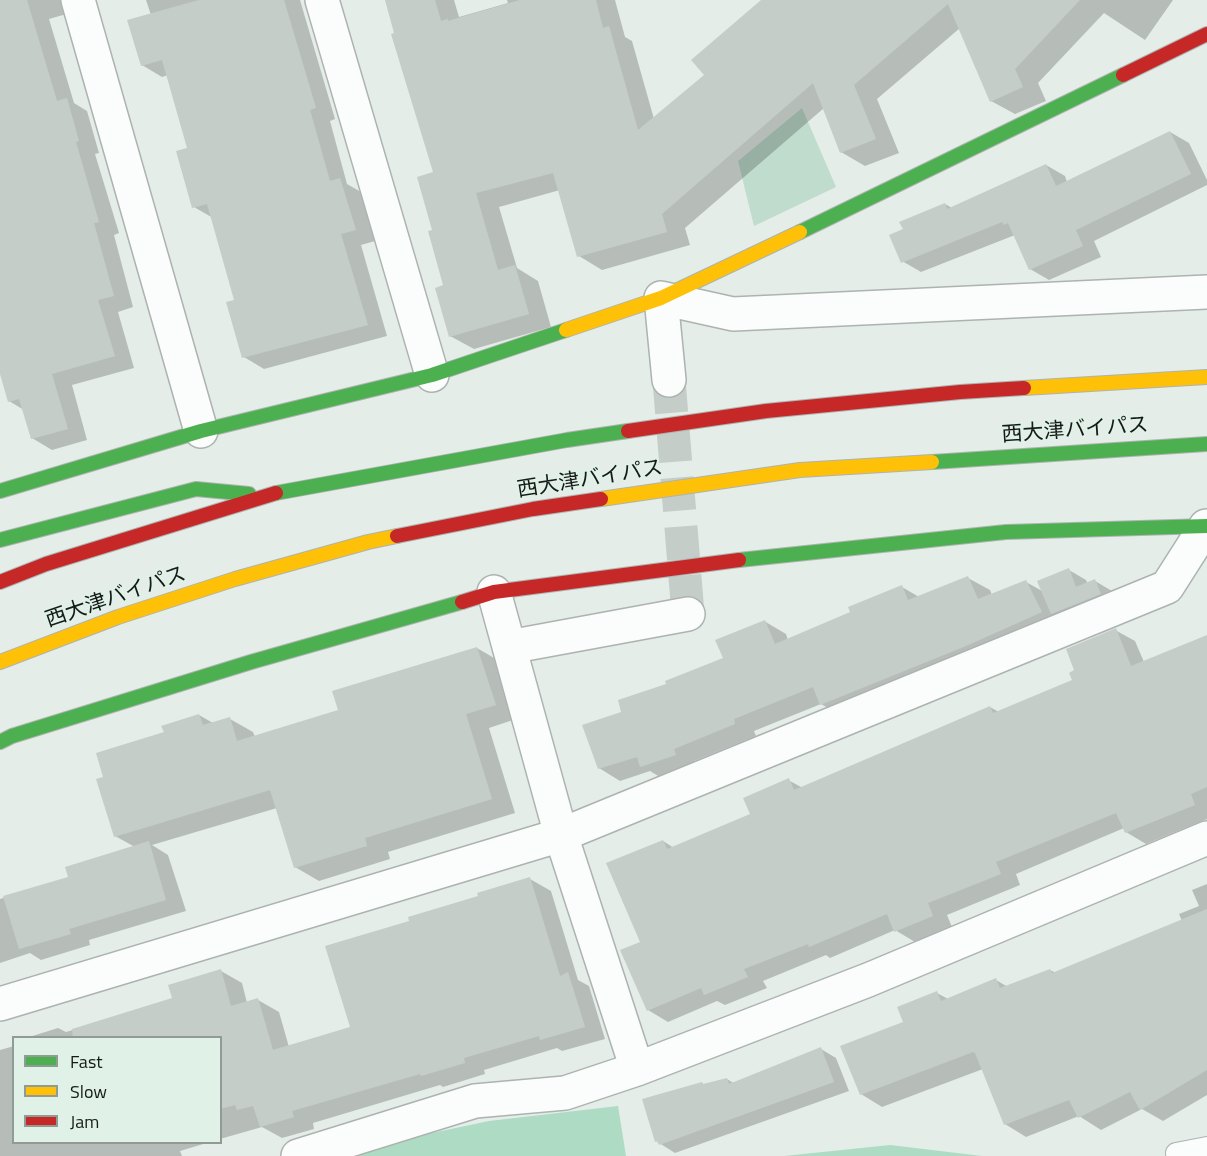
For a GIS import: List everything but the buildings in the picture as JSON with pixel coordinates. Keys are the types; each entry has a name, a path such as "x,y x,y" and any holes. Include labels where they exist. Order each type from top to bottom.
{"main road":[{"path":"0,491 201,432 432,375 661,298 1207,34"},
{"name":"西大津バイパス","path":"0,582 46,564 264,495 567,440 766,411 960,392 1207,377"},
{"name":"西大津バイパス","path":"0,662 118,617 235,579 368,542 533,509 800,471 1207,444"},
{"path":"0,540 196,489 264,495"},
{"path":"0,742 12,736 250,662 393,623 494,592 779,555 1006,532 1207,526"}],"street":[{"path":"78,0 201,432"},
{"path":"322,0 432,375"},
{"path":"669,380 661,298 733,314 1207,291"},
{"path":"0,1004 561,835 1167,586 1207,526"},
{"path":"494,592 561,835 637,1069"},
{"path":"509,647 688,614"},
{"path":"298,1156 475,1101 565,1092 637,1069 868,980 1207,838"}],"lane":[{"path":"1176,1153 1207,1147"}],"green space":[{"path":"802,108 836,187 754,226 738,161"},
{"path":"618,1106 626,1156 346,1156 413,1137 489,1121"},
{"path":"890,1145 982,1156 784,1156"}],"tunnel":[{"path":"669,380 688,614"}],"traffic: fast":[{"path":"800,232 1123,75"},
{"path":"0,491 201,431 432,375 566,330"},
{"path":"276,493 628,431"},
{"path":"932,462 1207,444"},
{"path":"0,540 196,489 249,494"},
{"path":"739,560 1006,532 1207,526"},
{"path":"0,742 12,736 251,662 462,602"}],"traffic: slow":[{"path":"566,330 661,298 800,232"},
{"path":"1024,388 1207,377"},
{"path":"601,499 800,470 932,462"},
{"path":"0,662 118,617 235,579 397,536"}],"traffic: jam":[{"path":"1123,75 1207,34"},
{"path":"628,431 766,411 1024,388"},
{"path":"0,582 46,564 276,493"},
{"path":"397,536 533,509 601,499"},
{"path":"462,602 494,592 739,560"}]}
